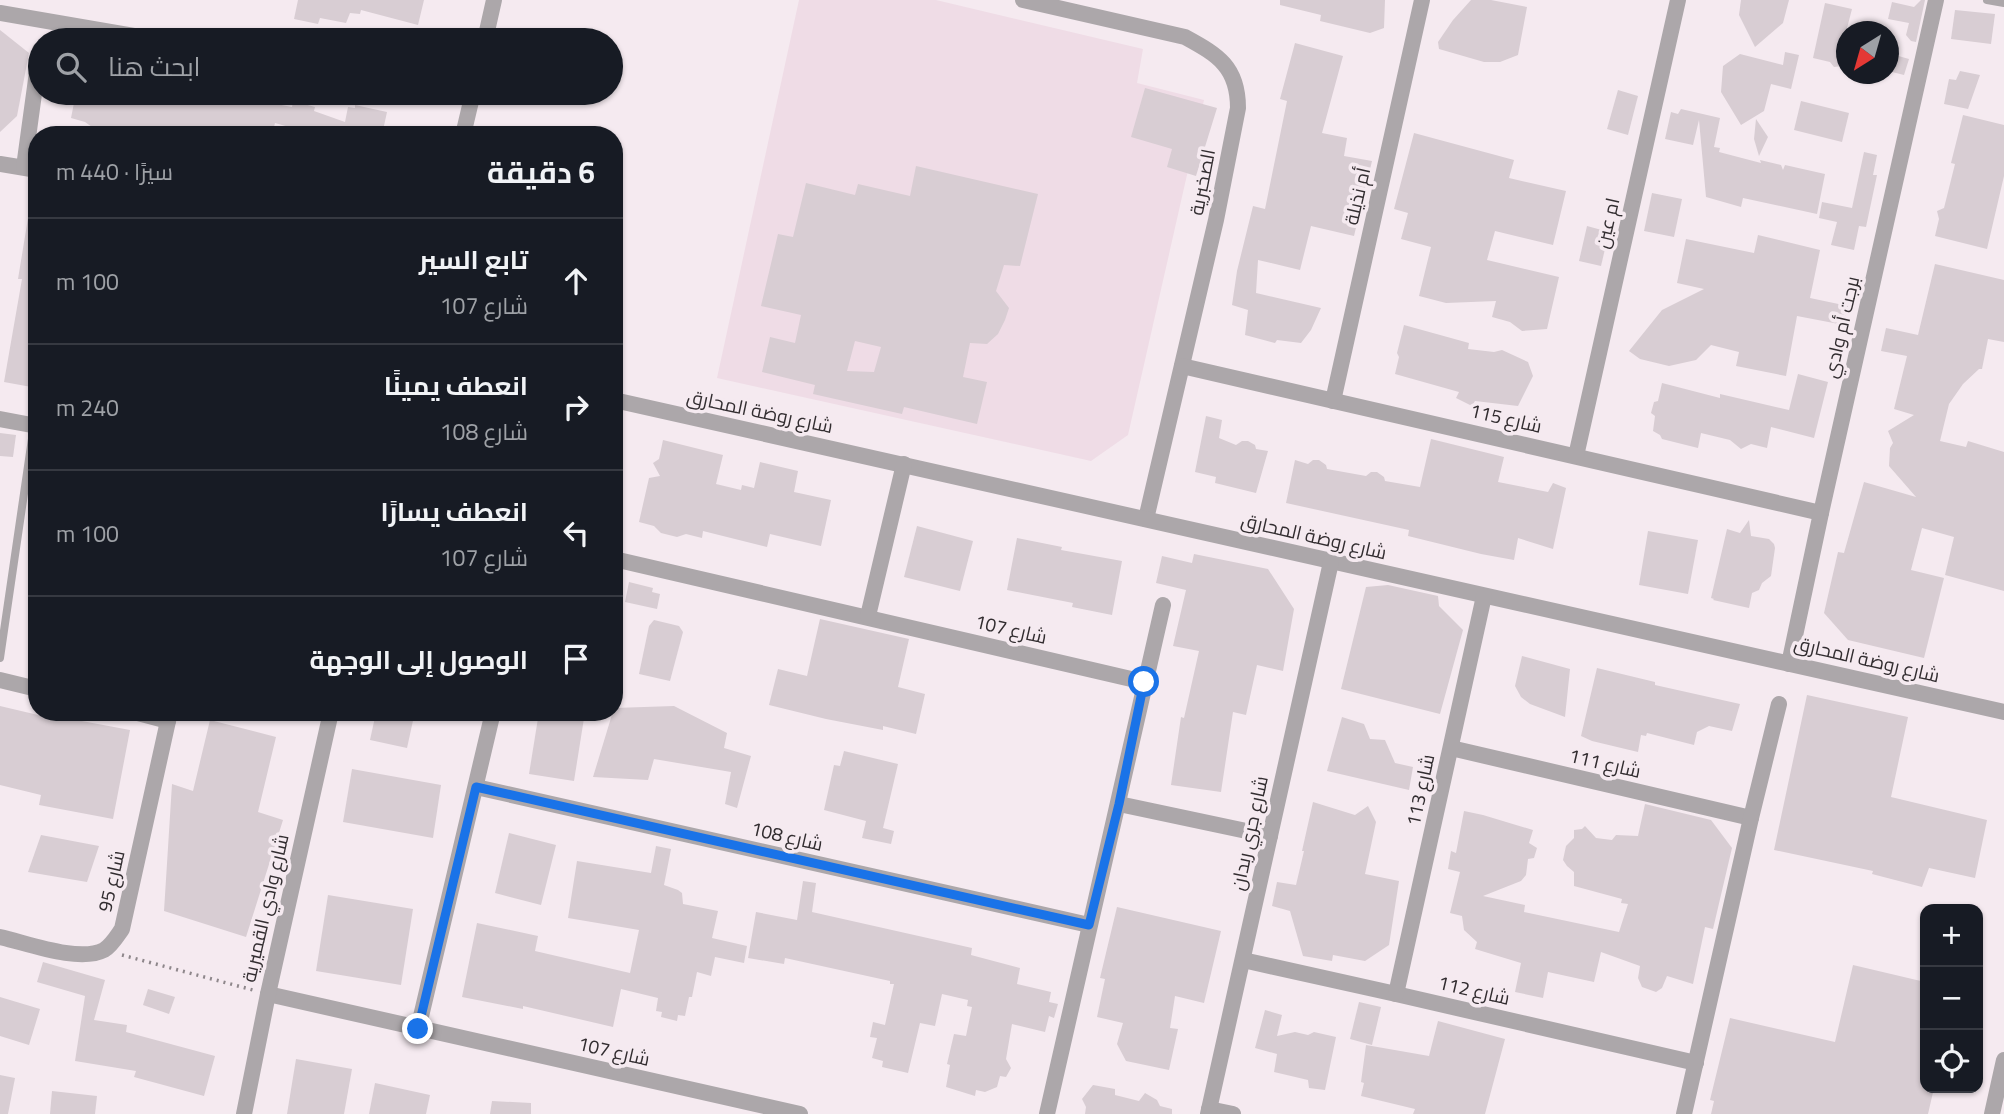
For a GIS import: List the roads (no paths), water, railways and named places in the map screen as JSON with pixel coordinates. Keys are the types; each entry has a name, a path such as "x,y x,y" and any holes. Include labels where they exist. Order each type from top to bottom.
{"street":[{"path":"488,28 494,0"},
{"name":"الصخبرية","path":"1023,0 1046,2 1185,37 1206,48 1222,61 1233,76 1238,92 1238,108 1216,220 1146,519"},
{"name":"أم نذيلة","path":"1333,401 1422,0"},
{"name":"ام عين","path":"1576,456 1678,0"},
{"name":"برجت أم وادي","path":"1789,664 1936,0"},
{"path":"0,13 86,28"},
{"path":"43,28 44,21"},
{"path":"34,126 35,105"},
{"path":"464,126 468,105"},
{"path":"0,164 28,168"},
{"name":"شارع 115","path":"1182,366 1821,513"},
{"name":"شارع روضة المحارق","path":"623,402 2004,712"},
{"path":"0,419 28,425"},
{"path":"868,616 904,464"},
{"name":"شارع 107","path":"623,561 1144,682"},
{"name":"شارع جري ربدان","path":"1208,1111 1331,562"},
{"name":"شارع 113","path":"1396,994 1484,596"},
{"path":"1047,1114 1163,605"},
{"path":"0,680 28,687"},
{"path":"1684,1114 1779,704"},
{"name":"شارع 95","path":"0,937 86,955 103,950 113,942 122,929 168,721"},
{"name":"شارع وادي القميرية","path":"244,1114 329,721"},
{"path":"418,1029 491,721"},
{"name":"شارع 111","path":"1451,748 1751,818"},
{"name":"شارع 108","path":"476,787 1089,925"},
{"path":"1119,804 1270,836"},
{"name":"شارع 112","path":"1243,960 1696,1063"},
{"name":"شارع 107","path":"268,994 800,1114"},
{"path":"1992,1114 2004,1060"},
{"path":"1208,1111 1233,1114"}],"lane":[{"path":"1987,0 2004,3"},
{"path":"0,658 28,472"}]}
